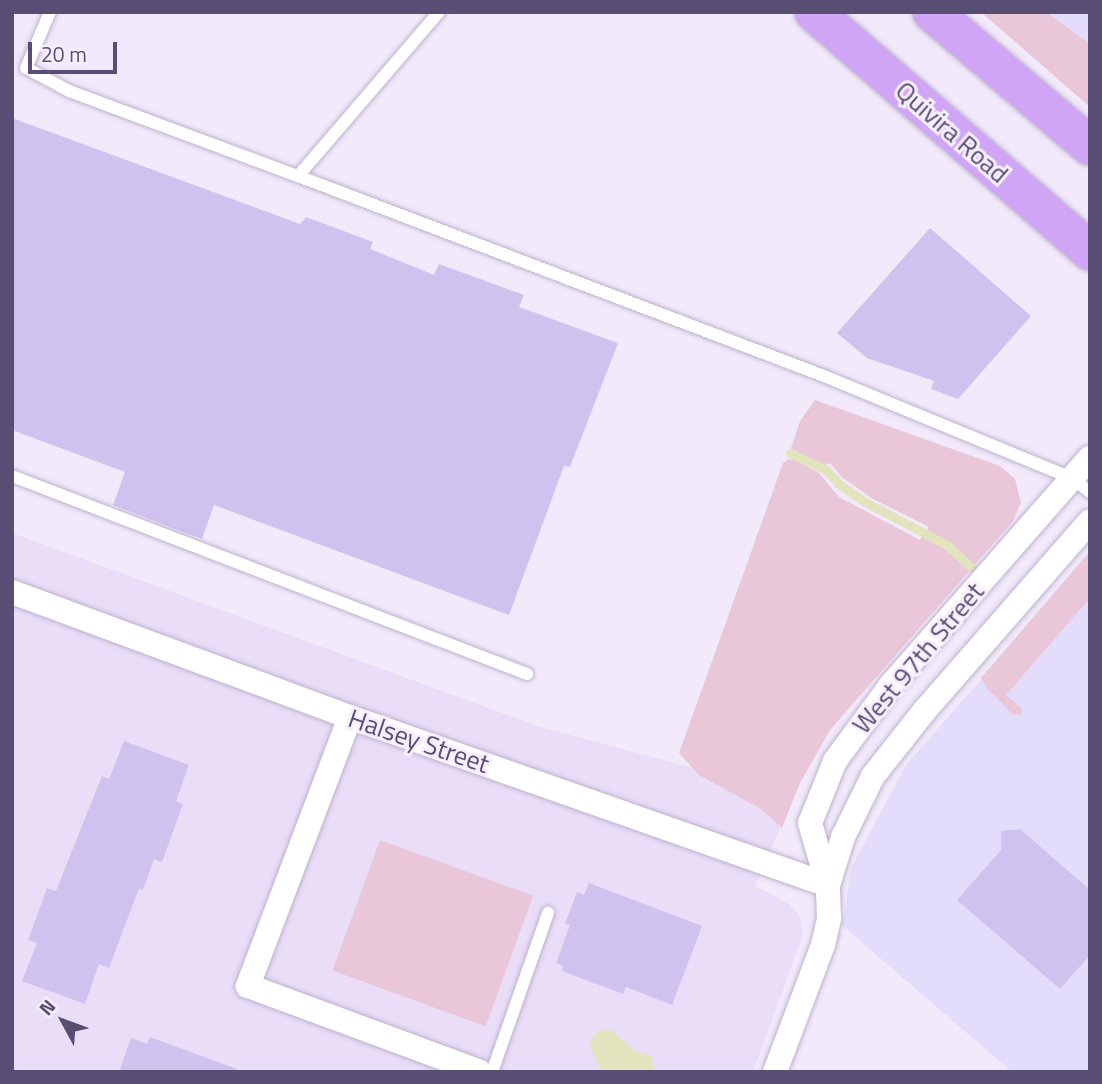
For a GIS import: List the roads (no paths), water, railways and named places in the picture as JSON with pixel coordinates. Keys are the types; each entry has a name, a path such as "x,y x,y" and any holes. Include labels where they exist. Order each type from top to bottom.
{"main road":[{"name":"Quivira Road","path":"814,12 1090,251"},
{"path":"932,12 1090,146"}],"street":[{"name":"West 97th Street","path":"775,1072 823,945 829,918 828,885 810,824 835,761 891,685 1081,485 1090,458"},
{"name":"West 97th Street","path":"828,885 843,837 873,776 908,729 1090,521"},
{"name":"Halsey Street","path":"12,592 350,717 828,885"},
{"path":"350,717 248,986 480,1072"}],"lane":[{"path":"50,12 26,68 69,90 813,372 1081,485"},
{"path":"298,176 439,12"},
{"path":"12,475 527,674"},
{"path":"492,1072 548,913"}],"waterway":[{"path":"790,453 826,470 839,484 865,502 947,545 971,567"}]}
